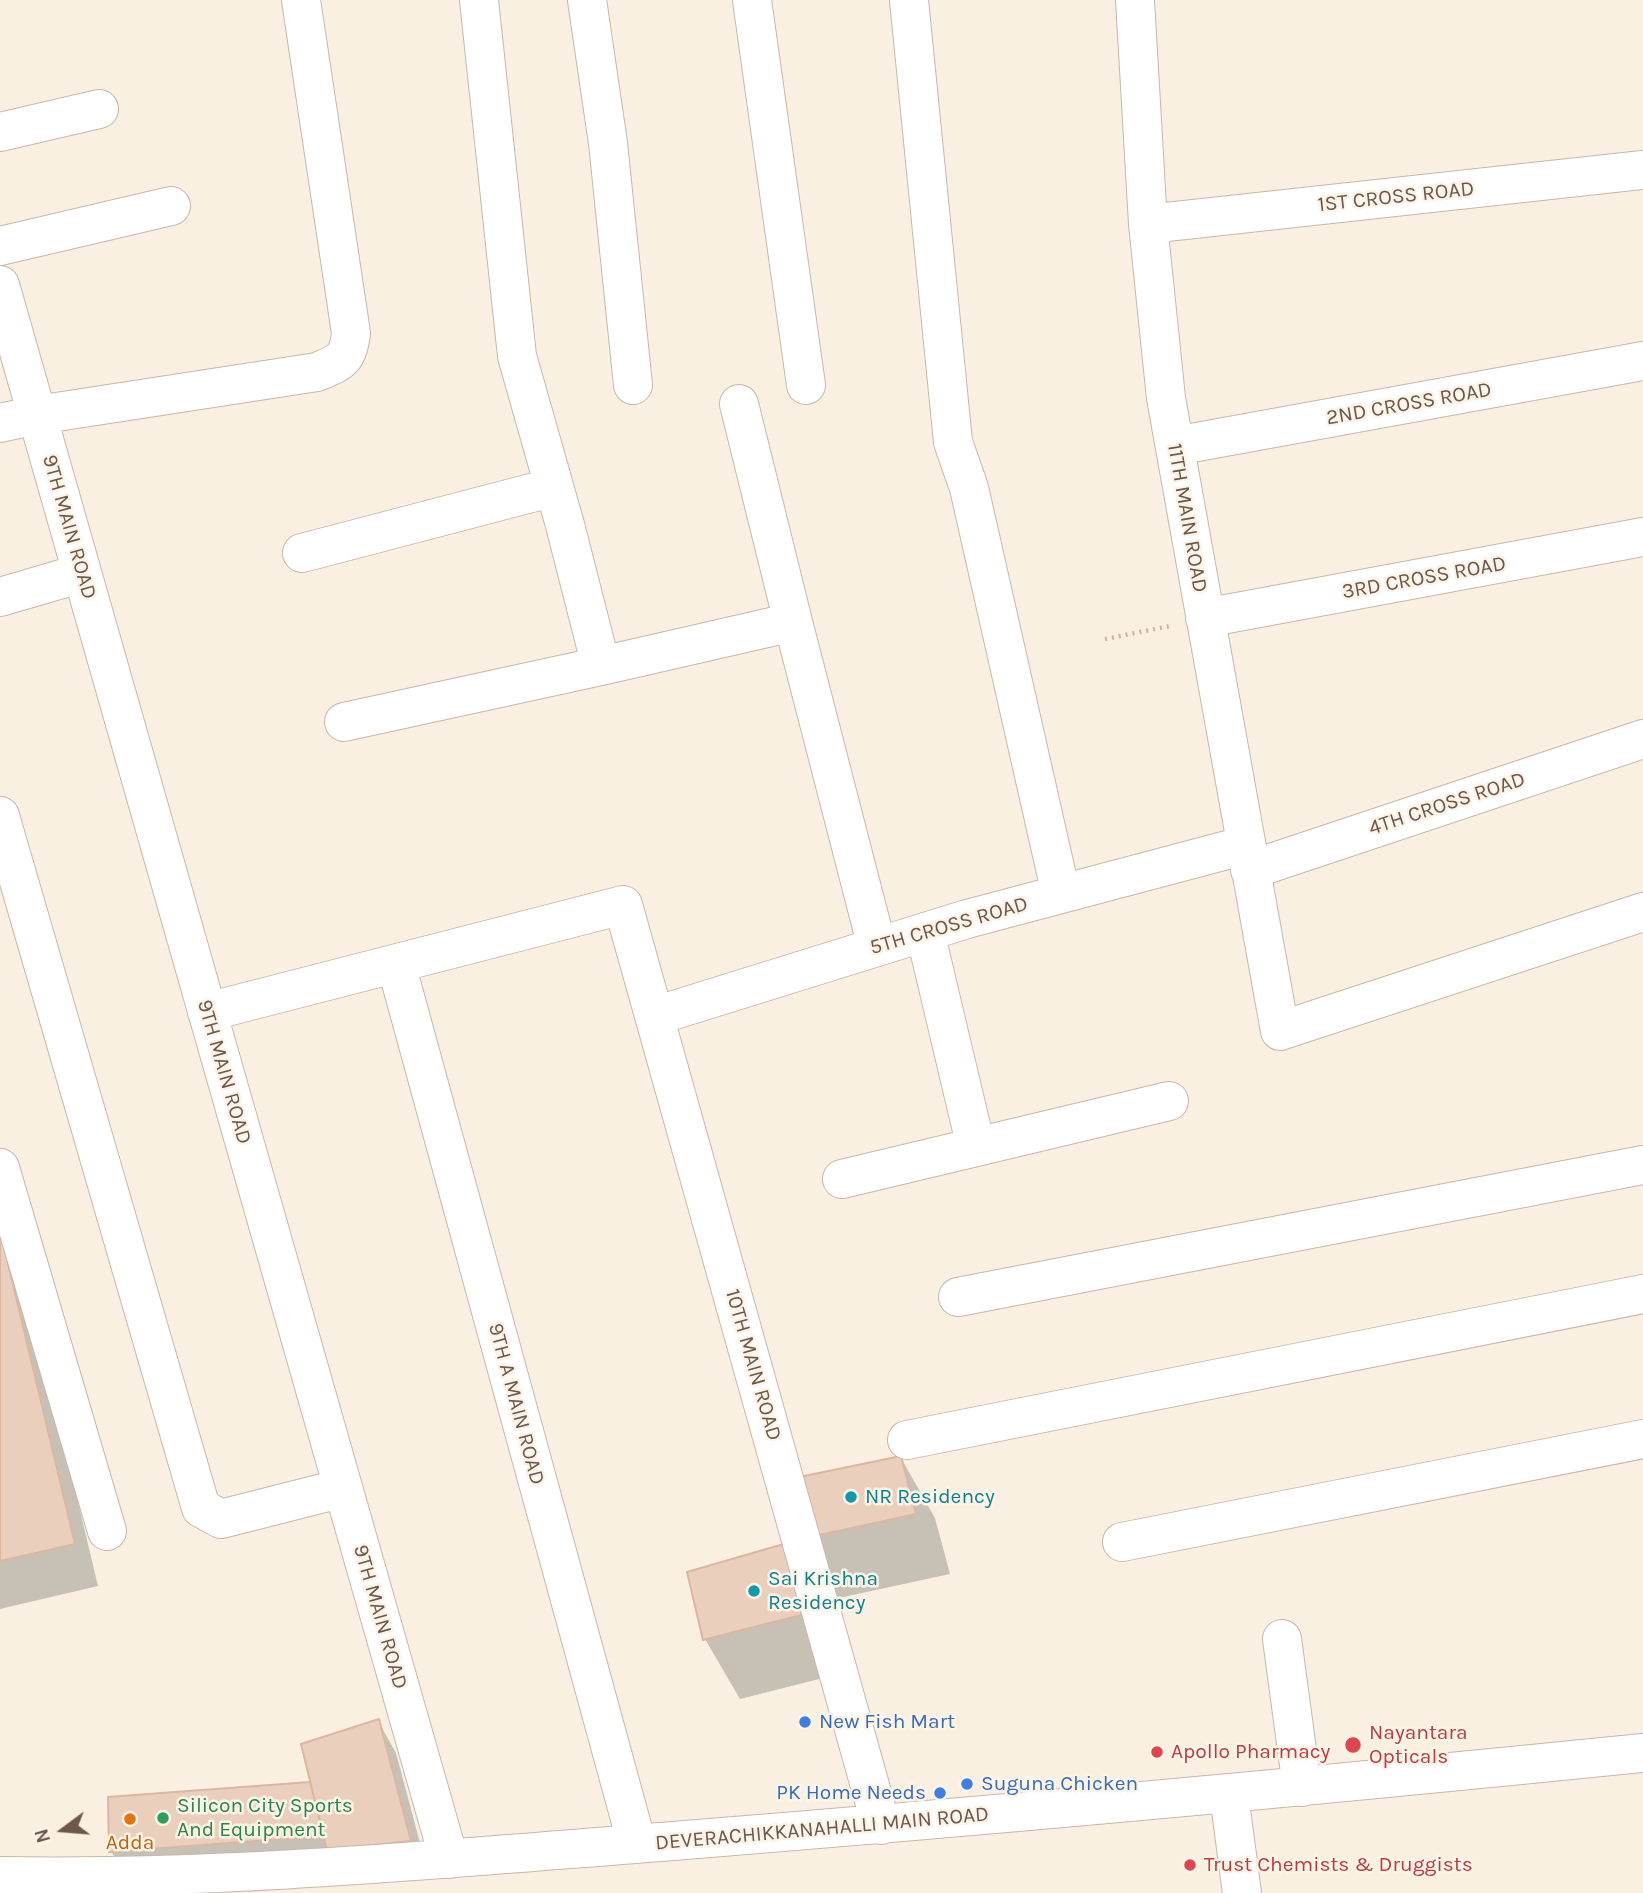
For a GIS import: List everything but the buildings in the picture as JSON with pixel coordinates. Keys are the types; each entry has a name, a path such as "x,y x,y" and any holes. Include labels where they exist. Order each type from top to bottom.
{"street":[{"path":"0,423 317,372 339,363 349,350 351,332 300,0"},
{"path":"479,0 517,356 601,666"},
{"path":"587,0 608,143 633,385"},
{"path":"752,0 806,385"},
{"path":"909,0 953,442 969,488 1061,894"},
{"name":"11TH MAIN ROAD","path":"1135,0 1148,224 1166,398 1280,1031 1643,912"},
{"path":"0,132 99,109"},
{"name":"1ST CROSS ROAD","path":"1148,224 1643,170"},
{"path":"0,246 171,206"},
{"name":"9TH MAIN ROAD","path":"0,285 343,1488 436,1871"},
{"name":"2ND CROSS ROAD","path":"1175,446 1643,361"},
{"path":"739,404 877,947"},
{"path":"302,553 554,488"},
{"name":"3RD CROSS ROAD","path":"1205,618 1643,537"},
{"path":"0,597 82,573"},
{"path":"344,723 793,622"},
{"name":"4TH CROSS ROAD","path":"1248,857 1643,739"},
{"path":"0,816 201,1508 221,1519 343,1488"},
{"name":"5TH CROSS ROAD","path":"655,1016 925,932 1061,894 1248,857"},
{"name":"10TH MAIN ROAD","path":"396,964 623,905 881,1825"},
{"path":"925,932 976,1147"},
{"path":"207,1012 396,964"},
{"name":"9TH A MAIN ROAD","path":"396,964 637,1844"},
{"path":"842,1179 1169,1101"},
{"path":"958,1297 1643,1165"},
{"path":"0,1168 107,1531"},
{"path":"907,1440 1643,1294"},
{"path":"1122,1542 1643,1439"},
{"path":"1282,1639 1302,1787"},
{"name":"DEVERACHIKKANAHALLI MAIN ROAD","path":"0,1876 180,1883 436,1871 637,1844 1229,1795 1643,1753"},
{"path":"1229,1795 1242,1893"}],"path":[{"path":"1104,639 1205,618"}],"place":[{"name":"NR Residency","path":"851,1497"},
{"name":"Sai Krishna Residency","path":"754,1591"},
{"name":"New Fish Mart","path":"805,1722"},
{"name":"Nayantara Opticals","path":"1353,1745"},
{"name":"Apollo Pharmacy","path":"1157,1752"},
{"name":"Suguna Chicken","path":"967,1784"},
{"name":"PK Home Needs","path":"940,1793"},
{"name":"Silicon City Sports And Equipment","path":"163,1818"},
{"name":"Adda","path":"130,1819"},
{"name":"Trust Chemists & Druggists","path":"1190,1865"}]}
